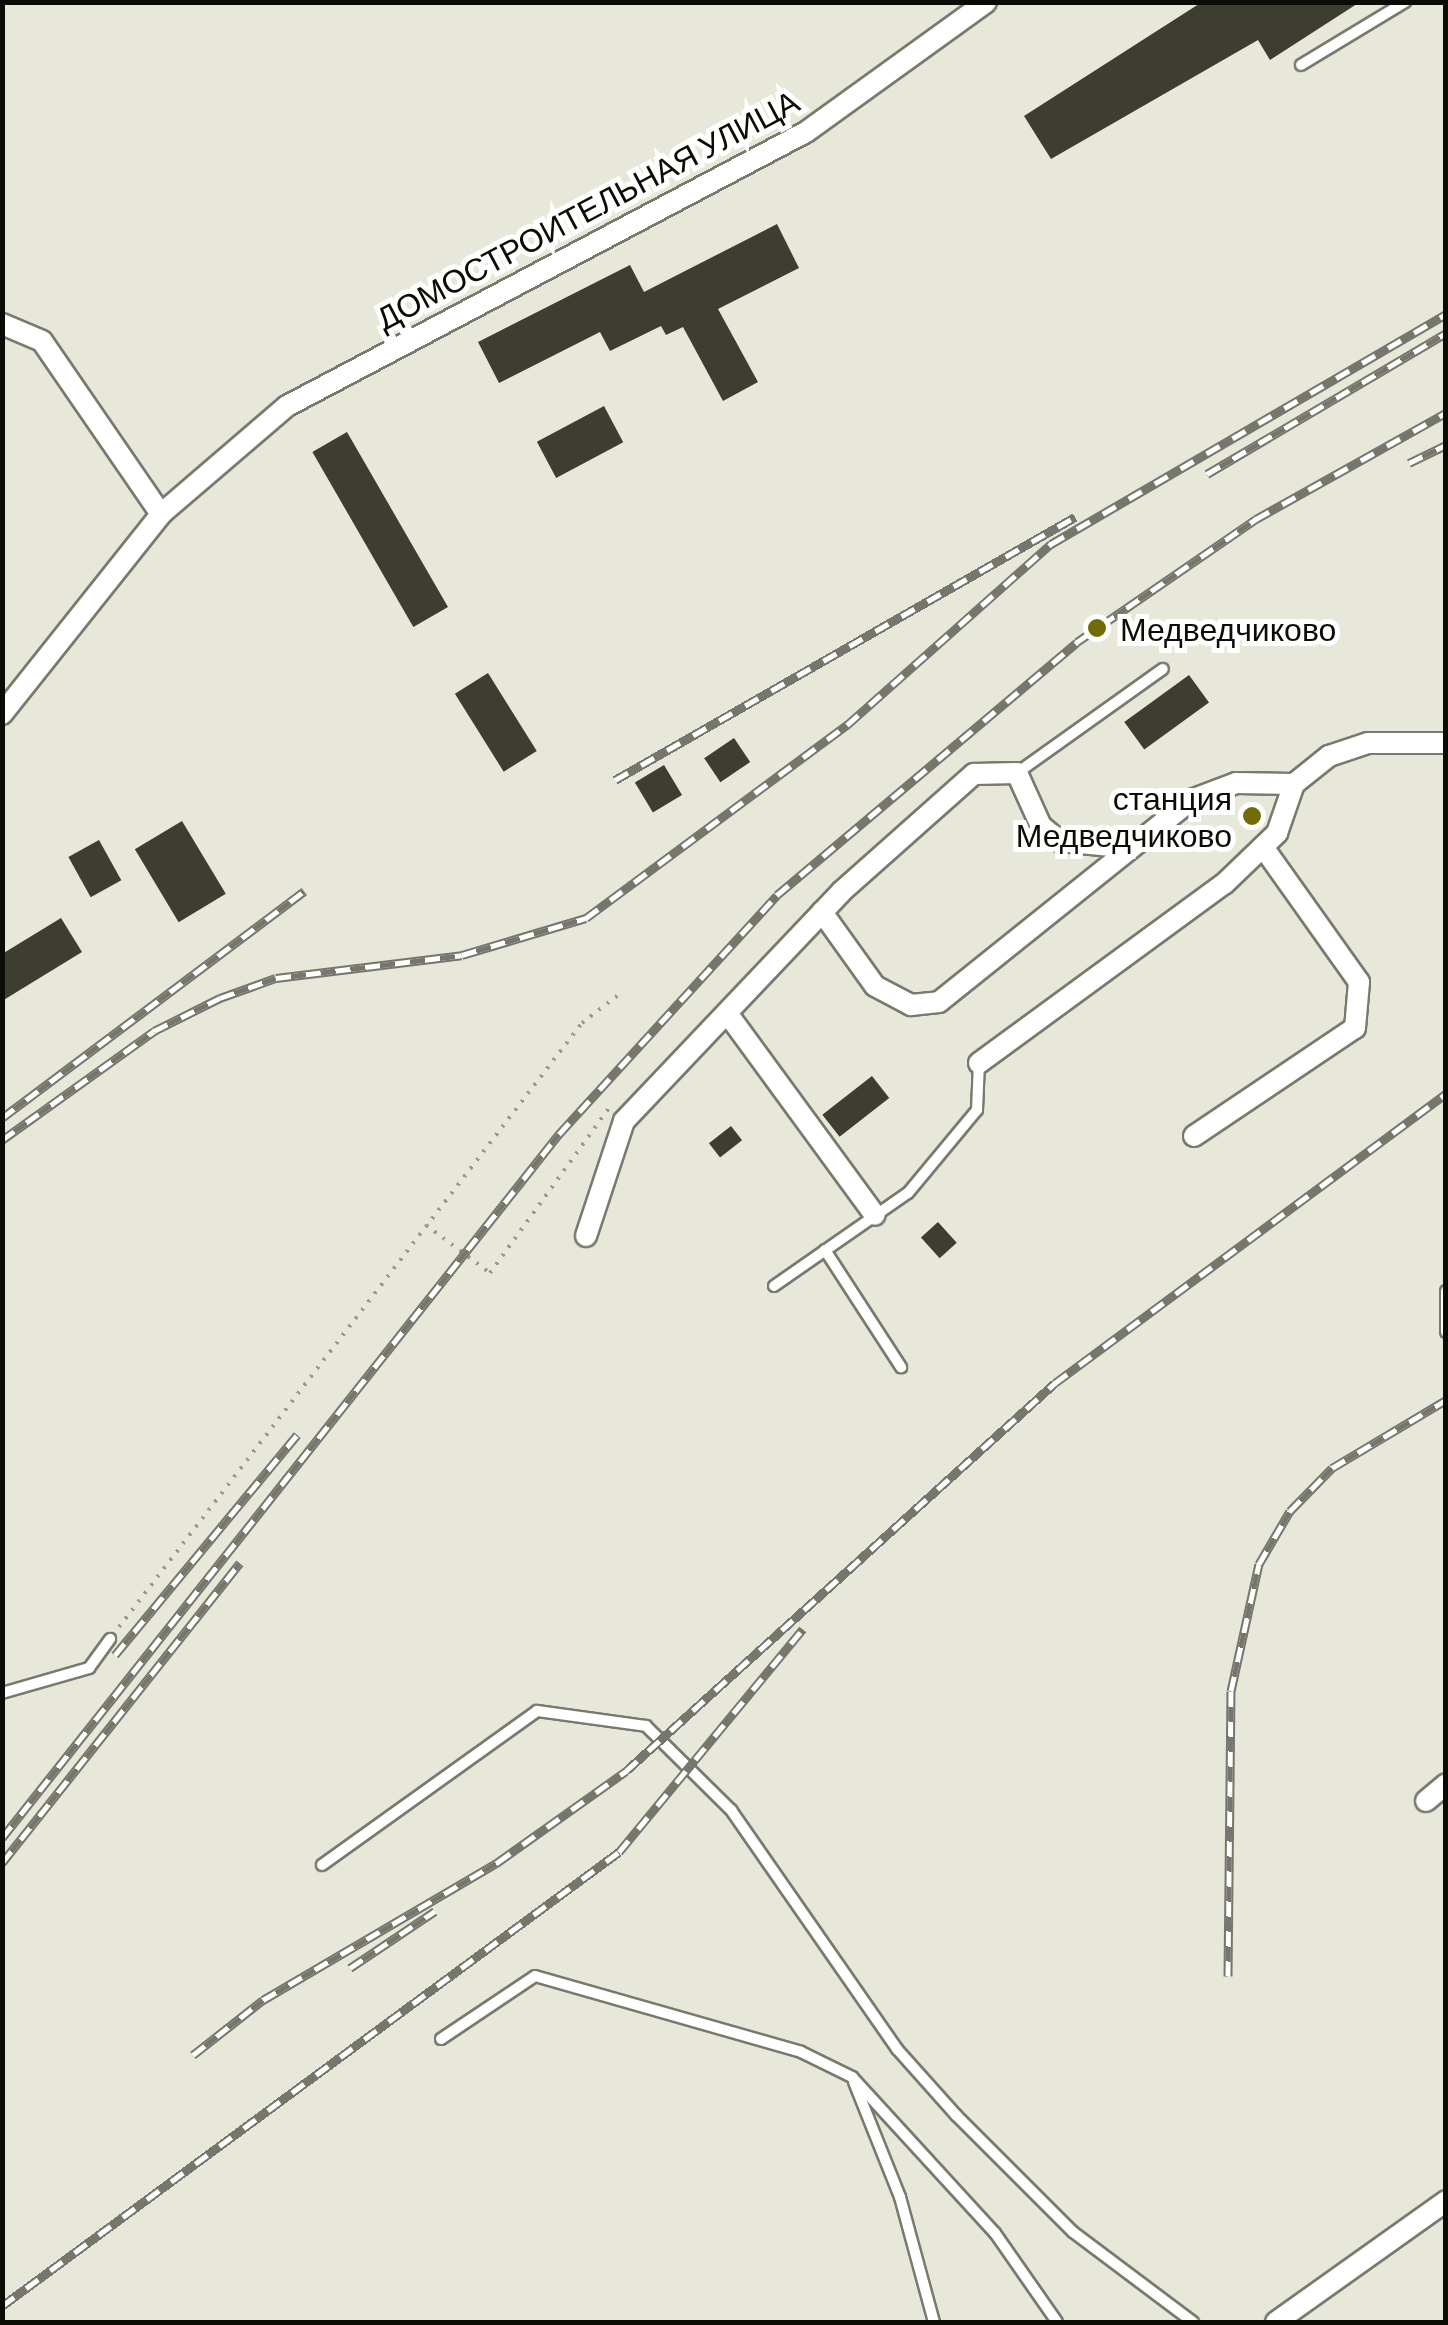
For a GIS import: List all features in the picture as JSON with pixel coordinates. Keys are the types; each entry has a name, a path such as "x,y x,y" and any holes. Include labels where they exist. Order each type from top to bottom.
{"street":[{"name":"ДОМОСТРОИТЕЛЬНАЯ УЛИЦА","path":"2,714 161,514 214,464 379,352 806,132 986,2"},
{"path":"2,324 42,340 161,514"},
{"path":"822,912 875,986 911,1005 939,1002 1109,869 1122,847 1236,783 1294,784 1368,743 1446,743"},
{"path":"586,1236 624,1121 822,912 974,774 1017,772 1041,826 1059,841 1122,847"},
{"path":"979,1063 1263,847 1294,784"},
{"path":"1194,1136 1356,1028 1358,982 1263,847"},
{"path":"727,1013 875,1214"},
{"path":"1426,1801 1446,1784"},
{"path":"1276,2322 1446,2200"}],"lane":[{"path":"1301,65 1406,2"},
{"path":"1017,772 1162,668"},
{"path":"774,1286 908,1193 977,1110 979,1063"},
{"path":"825,1250 900,1367"},
{"path":"1446,1291 1446,1332"},
{"path":"2,1692 89,1668 110,1639"},
{"path":"322,1865 536,1711 646,1726 731,1810 897,2049 956,2116 1073,2232 1193,2322"},
{"path":"440,2039 535,1976 572,1980 852,2077 995,2232 1057,2322"},
{"path":"852,2077 900,2197 934,2322"}],"path":[{"path":"110,1639 582,1023 622,992"},
{"path":"426,1224 490,1273 612,1106"}],"building":[{"path":"1202,2 1360,2 1270,60 1258,40 1051,159 1024,116"},
{"path":"777,224 799,268 718,309 758,382 723,401 683,327 666,335 661,326 610,351 600,332 499,383 478,342 630,265 644,292"},
{"path":"604,406 623,442 556,478 537,442"},
{"path":"347,432 448,607 413,627 312,452"},
{"path":"488,673 537,751 504,772 455,694"},
{"path":"1189,675 1209,703 1144,750 1124,722"},
{"path":"734,738 750,762 720,782 704,758"},
{"path":"664,765 682,795 653,813 635,783"},
{"path":"182,821 226,894 179,922 135,849"},
{"path":"99,840 121,880 91,897 68,857"},
{"path":"61,918 82,952 2,1001 2,954"},
{"path":"872,1076 889,1098 840,1137 822,1115"},
{"path":"731,1126 742,1140 720,1157 709,1143"},
{"path":"938,1222 957,1243 940,1258 921,1237"}],"railway":[{"path":"2,1140 154,1031 220,998 276,978 462,955 586,918 847,725 1051,544 1446,314"},
{"path":"1207,474 1446,333"},
{"path":"2,1838 559,1134 777,895 1077,642 1256,519 1446,413"},
{"path":"1409,463 1446,445"},
{"path":"615,780 1075,517"},
{"path":"2,1118 304,891"},
{"path":"193,2055 263,2000 498,1862 626,1771 1055,1383 1446,1094"},
{"path":"1228,1976 1231,1691 1259,1564 1290,1511 1332,1468 1446,1400"},
{"path":"115,1655 297,1435"},
{"path":"2,1863 240,1563"},
{"path":"2,2306 619,1852 803,1629"},
{"path":"350,1968 435,1911"}],"place":[{"name":"Медведчиково","path":"1097,628"},
{"name":"станция Медведчиково","path":"1252,816"}]}
